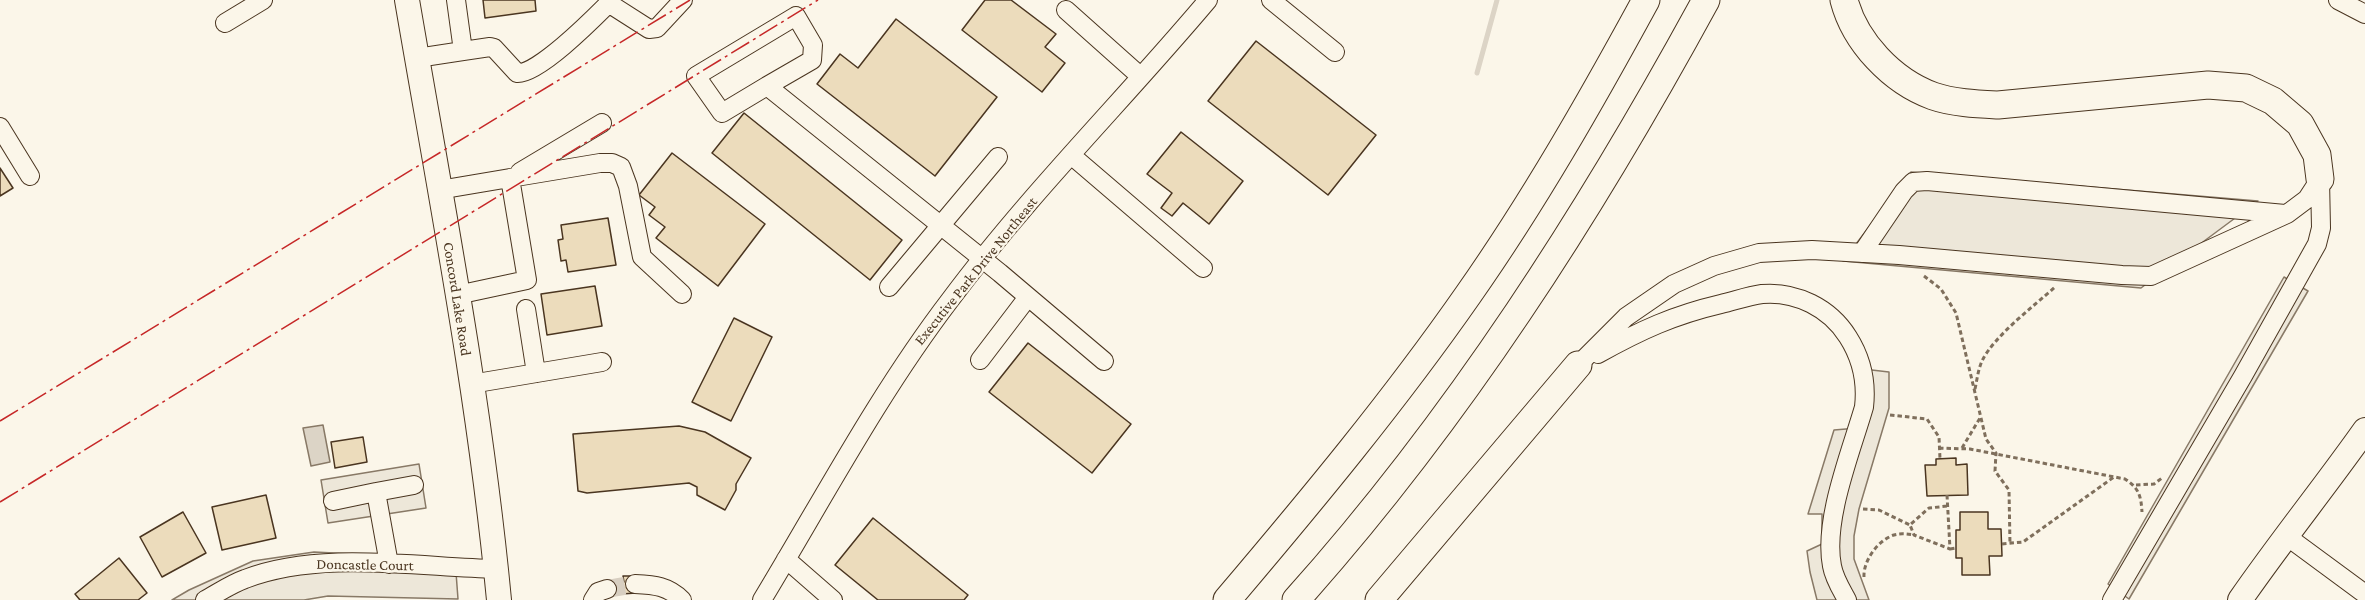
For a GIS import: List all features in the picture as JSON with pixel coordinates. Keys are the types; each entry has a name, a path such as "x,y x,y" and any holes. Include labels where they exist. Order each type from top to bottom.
{"highway":[{"path":"1227,600 1351,451 1420,362 1469,293 1580,118 1646,0"},
{"path":"1296,600 1401,473 1515,316 1613,164 1706,0"},
{"path":"1844,0 1862,38 1878,60 1904,81 1933,96 1966,103 1998,105 2198,85 2246,88 2273,101 2300,124 2317,155 2320,179"},
{"path":"1379,600 1578,365"}],"main road":[{"name":"Concord Lake Road","path":"407,0 471,384 499,600"},
{"path":"2240,600 2365,430"}],"street":[{"path":"225,23 263,0"},
{"path":"456,0 463,51"},
{"path":"417,58 490,47 494,48 517,73 521,74 555,52 606,6 613,6 649,29 653,29 657,28 683,0"},
{"name":"Executive Park Drive Northeast","path":"762,600 904,363 950,298 1071,155 1208,0"},
{"path":"1271,0 1335,52"},
{"path":"2338,0 2365,14"},
{"path":"1066,10 1140,76"},
{"path":"796,16 813,45 812,60 767,86 722,113 696,76 796,16"},
{"path":"767,86 1104,361"},
{"path":"510,178 602,123"},
{"path":"0,127 30,176"},
{"path":"1071,155 1203,268"},
{"path":"889,287 998,156"},
{"path":"439,190 600,163 612,163 621,167 628,186 642,257 682,294"},
{"path":"457,295 527,280 510,178"},
{"path":"1578,365 1626,317 1674,284 1714,266 1759,253 1812,250 1899,255 2151,276 2287,214 2307,199 2320,179"},
{"path":"2112,600 2317,244 2321,228 2320,179"},
{"path":"1862,253 1904,191 1913,182 1927,181 2287,214"},
{"path":"1578,365 1661,321 1689,311 1762,294 1805,300 1829,315 1844,331 1855,349 1864,372 1866,393 1833,513 1830,541 1832,566 1847,600"},
{"path":"980,360 1028,297"},
{"path":"526,309 536,373"},
{"path":"471,384 602,362"},
{"path":"333,501 414,486"},
{"path":"376,492 389,564"},
{"path":"2285,536 2365,594"},
{"path":"786,559 833,600"},
{"name":"Doncastle Court","path":"205,600 244,579 265,572 313,563 496,569"},
{"path":"635,584 658,585 673,591 682,600"}],"path":[{"path":"1922,273 1941,289 1956,313 1986,439 1996,453 1995,471 2009,490 2010,544"},
{"path":"1975,391 1983,361 1990,350 2016,322 2055,287"},
{"path":"1890,415 1927,420 1938,437 1940,459"},
{"path":"1962,448 1981,417"},
{"path":"1939,448 1962,448 1996,453 2125,479 2136,486 2142,497 2143,514"},
{"path":"2002,544 2023,542 2114,477"},
{"path":"2136,486 2154,484 2163,478"},
{"path":"1947,495 1950,549"},
{"path":"1910,525 1929,508 1948,507"},
{"path":"1863,509 1879,510 1910,525 1914,535"},
{"path":"1864,577 1866,561 1884,540 1902,534 1914,535 1950,549 1956,549"}],"shaded area":[{"path":"1911,172 2258,201 2141,288 1843,261"},
{"path":"2284,277 2308,291 2129,599 2108,584"},
{"path":"1863,369 1889,372 1889,408 1859,509 1854,536 1854,559 1869,600 1817,600 1807,551 1822,544 1822,514 1808,514 1834,430 1858,428"},
{"path":"323,425 330,462 311,466 303,428"},
{"path":"419,464 426,508 328,523 321,480"},
{"path":"314,552 455,559 458,599 328,596 304,600 172,600 253,561"}],"building":[{"path":"483,0 535,0 536,11 485,18"},
{"path":"985,0 1011,0 1056,34 1045,47 1065,63 1042,92 962,30"},
{"path":"896,19 997,97 935,176 817,84 840,54 858,68"},
{"path":"1256,41 1376,135 1328,195 1208,101"},
{"path":"744,113 902,240 870,280 712,153"},
{"path":"1181,132 1243,181 1209,224 1183,203 1172,216 1161,208 1172,193 1147,174"},
{"path":"672,153 765,224 718,286 656,238 665,227 649,215 655,207 639,195"},
{"path":"0,168 13,188 0,196"},
{"path":"608,218 616,265 568,272 566,260 561,261 558,240 563,239 561,225"},
{"path":"595,286 602,326 547,335 541,294"},
{"path":"734,318 772,337 731,421 692,402"},
{"path":"1028,343 1131,424 1092,473 989,392"},
{"path":"679,426 705,432 751,458 725,510 697,495 697,487 689,483 587,493 578,491 573,434"},
{"path":"363,437 367,462 335,468 331,442"},
{"path":"1956,458 1956,465 1967,464 1968,495 1927,496 1925,465 1936,465 1936,459"},
{"path":"266,495 276,538 222,550 212,507"},
{"path":"183,512 206,553 162,577 140,537"},
{"path":"1960,512 1988,512 1988,529 2001,529 2002,556 1989,556 1990,575 1962,575 1962,558 1956,558 1956,530 1960,530"},
{"path":"873,518 968,595 964,600 878,600 835,565"},
{"path":"119,558 147,593 138,600 80,600 75,594"},
{"path":"623,576 635,576 636,593 607,595 607,582 624,582"}],"waterway":[{"path":"1477,73 1497,0"}],"tunnel":[{"path":"607,589 635,584"}],"power":[{"path":"0,421 690,0"},
{"path":"0,502 818,0"}]}
